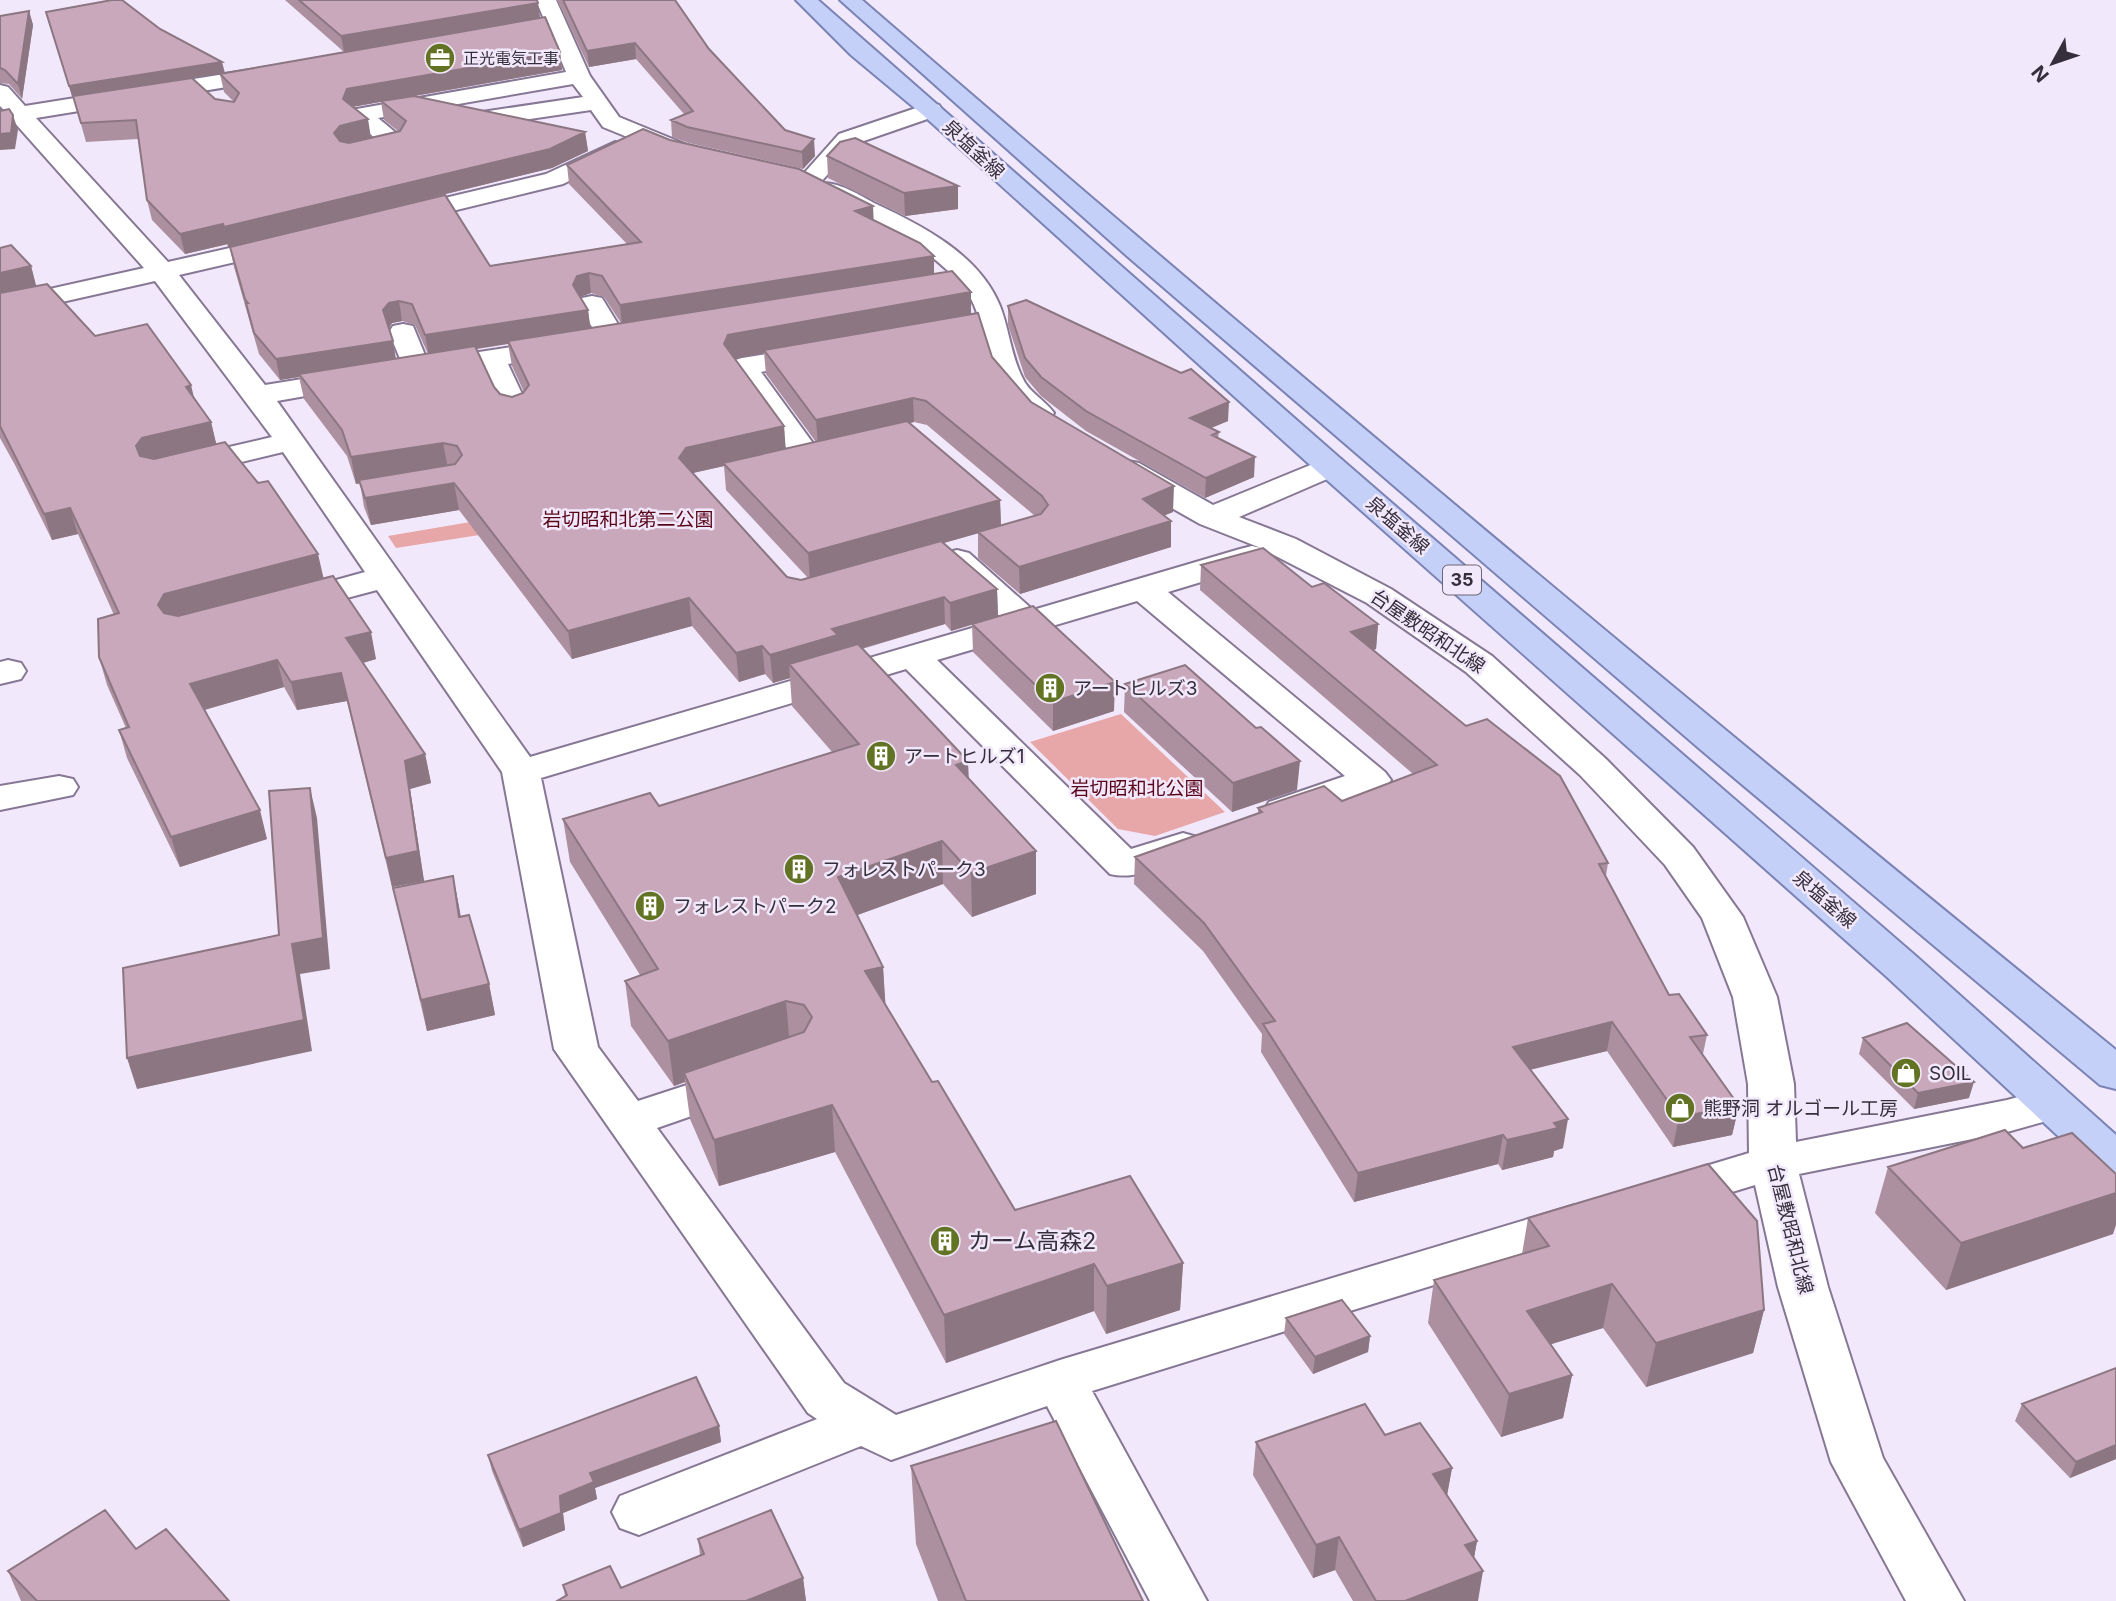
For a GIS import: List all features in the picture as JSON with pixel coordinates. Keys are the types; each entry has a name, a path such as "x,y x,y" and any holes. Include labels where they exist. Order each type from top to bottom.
{"main road":[{"name":"泉塩釜線","path":"806,0 859,50 931,110 1330,466 1902,967 2116,1161"},
{"name":"泉塩釜線","path":"850,0 1136,251 1671,706 2116,1073"}],"street":[{"path":"544,17 611,122 680,151 719,160"},
{"path":"6,108 201,85 302,68"},
{"path":"201,85 220,104"},
{"path":"463,122 588,89"},
{"path":"352,152 395,142 359,115 588,89"},
{"path":"6,108 163,273 291,441 344,498 386,577 521,772 576,1049 826,1398 891,1437 1060,1381 1773,1163 2007,1116 2052,1104"},
{"path":"931,110 846,139 796,178 872,211 939,251 960,284 986,308 977,327 1008,380 1044,419 1066,433"},
{"path":"379,221 554,179 642,136"},
{"path":"0,308 312,237"},
{"path":"258,395 626,337 592,303"},
{"path":"395,374 403,332"},
{"path":"808,457 742,367 839,350"},
{"path":"491,358 515,411"},
{"path":"160,473 291,441"},
{"name":"台屋敷昭和北線","path":"1098,454 1212,517 1284,547 1379,596 1479,664 1592,767 1679,856 1722,917 1755,997 1770,1084 1773,1163 1804,1287 1858,1462 1936,1601"},
{"path":"1212,517 1330,466"},
{"path":"990,543 937,558 1028,624"},
{"path":"521,772 1284,547"},
{"path":"257,611 386,577"},
{"path":"1144,589 1372,780 1254,820"},
{"path":"914,657 1124,865 1215,834"},
{"path":"0,798 59,787"},
{"path":"629,1122 779,1069"},
{"path":"1060,1381 1179,1601"},
{"path":"639,1512 866,1422"}],"green space":[{"path":"677,487 590,518 396,548 388,536"},
{"name":"岩切昭和北公園","path":"1121,714 1225,812 1155,836 1118,829 1030,742"}],"building":[{"path":"122,0 160,29 222,62 69,86 46,12"},
{"path":"299,0 537,0 538,3 341,36"},
{"path":"563,0 675,0 709,49 785,130 814,139 802,152 687,127 671,120 693,111 635,43 587,51"},
{"path":"29,11 18,84 0,68 0,16"},
{"path":"545,17 560,52 347,89 343,99 368,119 340,126 334,133 340,141 349,143 400,131 406,121 381,101 414,96 585,132 550,149 224,227 223,224 180,234 147,200 136,120 81,123 73,96 192,78 215,99 234,102 239,93 220,74"},
{"path":"9,109 13,115 11,133 0,134 0,111"},
{"path":"643,129 670,140 799,169 873,206 855,211 920,243 934,256 620,305 602,276 589,273 577,276 573,285 588,310 425,335 412,304 399,301 389,303 383,310 393,341 276,359 254,333 248,303 230,247 445,195 490,266 641,242 567,165"},
{"path":"855,138 958,186 904,193 827,156 840,142"},
{"path":"11,245 31,266 0,273 0,248"},
{"path":"952,271 971,292 728,335 724,344 784,426 686,448 679,458 787,577 801,580 941,541 997,589 950,603 944,597 832,629 838,635 770,655 762,646 736,653 689,598 568,631 454,483 365,498 359,480 455,464 462,455 457,446 443,443 351,457 342,430 299,374 475,346 494,387 500,394 512,397 523,393 529,385 508,341"},
{"path":"47,284 95,336 147,324 191,385 186,387 211,422 142,438 136,446 140,456 154,459 225,442 258,483 268,481 318,554 164,594 158,605 164,613 178,616 333,576 371,632 346,638 425,754 405,761 418,851 386,858 341,673 291,682 277,660 190,684 260,810 171,837 119,730 129,727 99,657 98,619 119,613 70,508 44,514 0,426 0,293"},
{"path":"1026,300 1181,373 1191,369 1229,402 1190,418 1219,432 1212,435 1255,457 1206,478 1086,411 1041,377 1025,358 1008,306"},
{"path":"978,313 992,357 1031,402 1174,486 1143,499 1171,521 1019,567 978,532 1041,514 1048,505 1042,496 926,401 913,398 816,420 764,350"},
{"path":"907,421 1000,500 808,553 723,463"},
{"path":"1263,548 1312,587 1324,583 1378,624 1351,632 1466,726 1487,719 1560,776 1608,863 1599,864 1669,995 1679,994 1707,1035 1690,1037 1739,1106 1679,1117 1612,1022 1513,1047 1568,1119 1554,1123 1558,1128 1507,1140 1503,1135 1358,1173 1263,1024 1275,1021 1204,923 1135,857 1262,812 1258,808 1324,786 1342,801 1437,765 1201,565"},
{"path":"1033,606 1115,682 1053,702 972,624"},
{"path":"858,644 968,761 956,765 1036,851 971,873 942,841 838,877 883,967 865,971 932,1082 938,1081 1015,1210 1130,1176 1183,1263 1107,1286 1094,1264 944,1315 832,1105 714,1140 684,1073 804,1032 812,1017 804,1005 786,1001 668,1041 625,981 658,969 563,819 650,793 659,806 859,744 789,664"},
{"path":"1185,665 1256,728 1261,727 1300,761 1233,783 1125,684"},
{"path":"310,788 323,938 292,944 304,1020 127,1058 123,968 279,935 269,791"},
{"path":"453,876 459,917 469,915 489,984 421,1000 393,888"},
{"path":"1907,1023 1974,1082 1918,1093 1863,1038"},
{"path":"2005,1130 2023,1148 2072,1133 2116,1174 2116,1193 1961,1243 1888,1167"},
{"path":"1708,1164 1757,1221 1764,1310 1656,1343 1612,1284 1527,1311 1572,1375 1509,1394 1434,1280 1549,1246 1528,1218"},
{"path":"1342,1300 1370,1336 1315,1357 1286,1318"},
{"path":"2116,1368 2116,1445 2076,1462 2022,1404"},
{"path":"696,1377 719,1426 590,1473 594,1482 560,1496 561,1513 519,1530 488,1455"},
{"path":"1365,1404 1385,1435 1420,1423 1452,1468 1433,1474 1477,1541 1465,1545 1483,1571 1405,1601 1376,1601 1339,1537 1316,1545 1256,1442"},
{"path":"1056,1421 1143,1601 966,1601 911,1466"},
{"path":"105,1510 136,1549 166,1529 229,1601 37,1601 8,1571"},
{"path":"771,1510 803,1578 746,1601 557,1601 567,1595 563,1585 610,1566 621,1588 704,1554 698,1539"}],"place":[{"name":"正光電気工事","path":"440,58"},
{"name":"アートヒルズ3","path":"1050,688"},
{"name":"アートヒルズ1","path":"881,756"},
{"name":"フォレストパーク3","path":"799,869"},
{"name":"フォレストパーク2","path":"650,906"},
{"name":"SOIL","path":"1906,1073"},
{"name":"熊野洞 オルゴール工房","path":"1680,1108"},
{"name":"カーム高森2","path":"945,1241"}],"park label":[{"name":"岩切昭和北第二公園","path":"628,519"}]}
